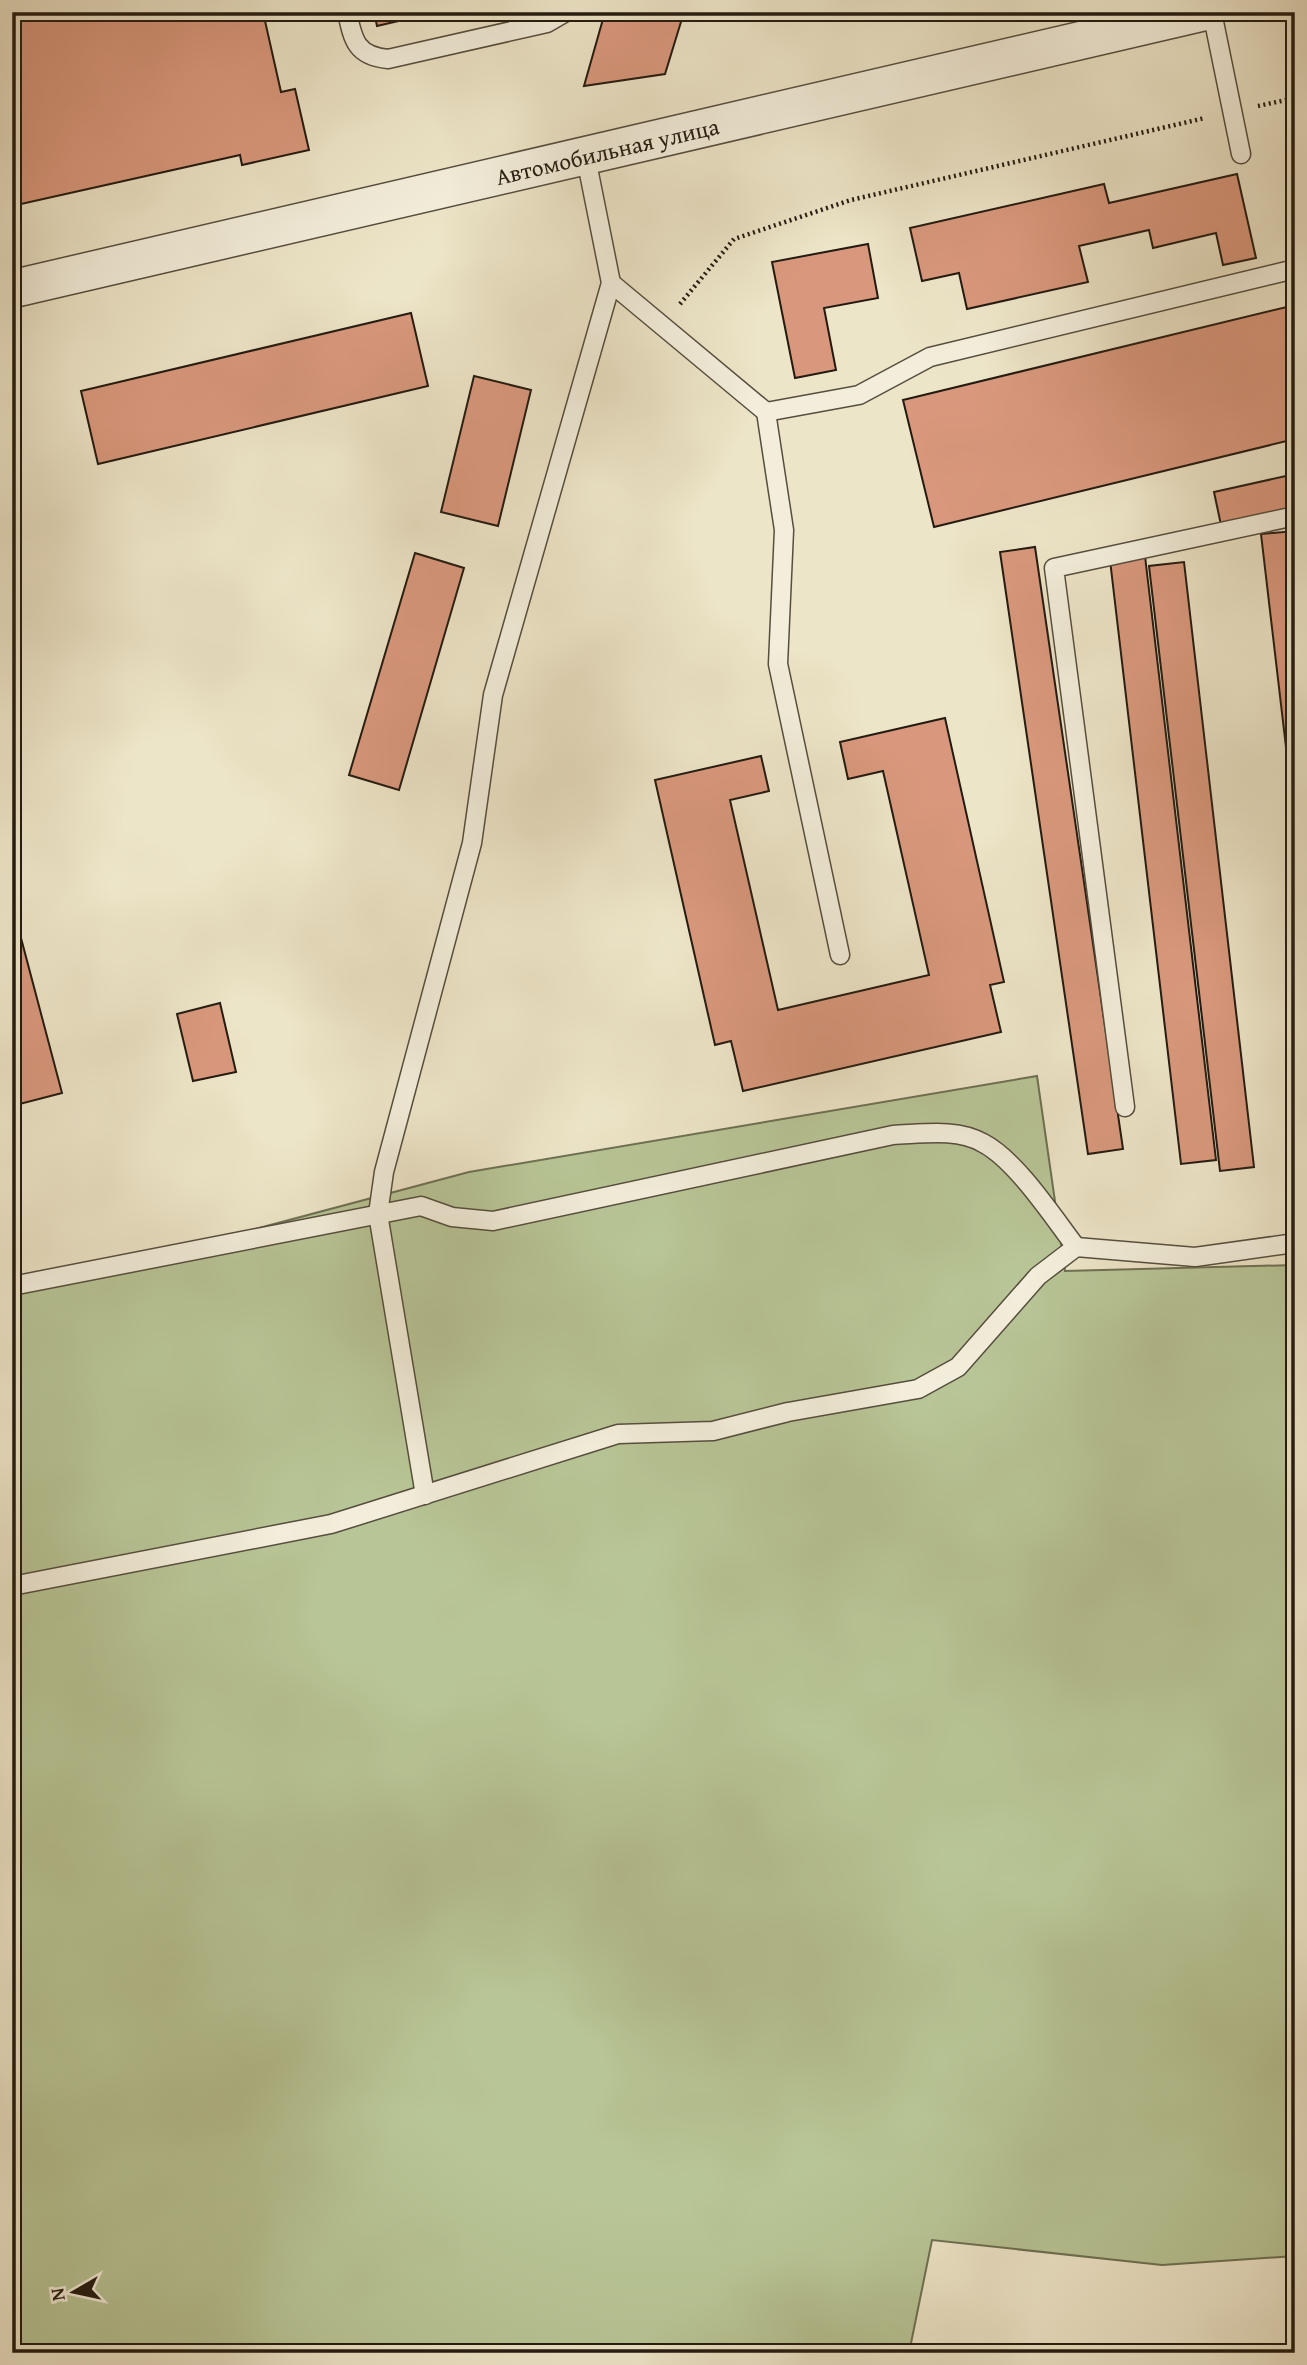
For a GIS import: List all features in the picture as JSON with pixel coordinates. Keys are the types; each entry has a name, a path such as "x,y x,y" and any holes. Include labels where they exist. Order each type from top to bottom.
{"street":[{"name":"Автомобильная улица","path":"12,289 586,158 1203,12"}],"lane":[{"path":"347,12 359,49 372,57 388,59 547,23 566,12"},
{"path":"1212,12 1241,154"},
{"path":"425,1494 378,1214 384,1172 472,843 493,695 611,284 586,158"},
{"path":"766,412 859,396 930,357 1295,270"},
{"path":"611,284 766,412 784,530 778,664 840,955"},
{"path":"1125,1107 1054,568 1295,516"},
{"path":"12,1286 421,1206 452,1217 493,1221 893,1135 948,1133 983,1143 1024,1179 1076,1247"},
{"path":"12,1586 331,1524 618,1434 713,1431 788,1412 918,1389 958,1367 1038,1276 1076,1247 1195,1257 1295,1243"}],"path":[{"path":"662,326 734,239 851,200 1295,98"}],"green space":[{"path":"1037,1076 1065,1271 1295,1265 1295,2256 1162,2265 932,2240 909,2353 12,2353 12,1294 469,1172"}],"building":[{"path":"12,12 263,12 281,92 295,89 309,150 242,165 240,155 12,206"},
{"path":"374,12 437,12 377,26"},
{"path":"605,12 684,12 665,74 584,86"},
{"path":"1237,174 1256,258 1223,265 1216,233 1153,248 1149,230 1079,246 1088,282 967,309 959,273 922,281 910,228 1104,184 1109,203"},
{"path":"868,244 878,298 824,308 836,370 795,378 772,262"},
{"path":"1295,305 1295,439 934,527 903,400"},
{"path":"411,313 428,386 98,464 81,391"},
{"path":"474,376 531,390 498,526 441,512"},
{"path":"1295,474 1295,508 1221,525 1214,492"},
{"path":"1295,531 1295,824 1261,534"},
{"path":"1035,547 1123,1149 1088,1154 1000,552"},
{"path":"415,553 464,568 399,790 349,775"},
{"path":"1145,556 1216,1160 1181,1164 1110,560"},
{"path":"1184,562 1254,1167 1220,1171 1149,566"},
{"path":"945,718 1004,982 990,985 1001,1032 743,1091 731,1041 715,1045 655,780 761,756 769,791 730,800 778,1010 929,975 883,771 848,779 840,742"},
{"path":"12,904 62,1093 12,1106"},
{"path":"220,1003 236,1072 193,1081 177,1014"}]}
